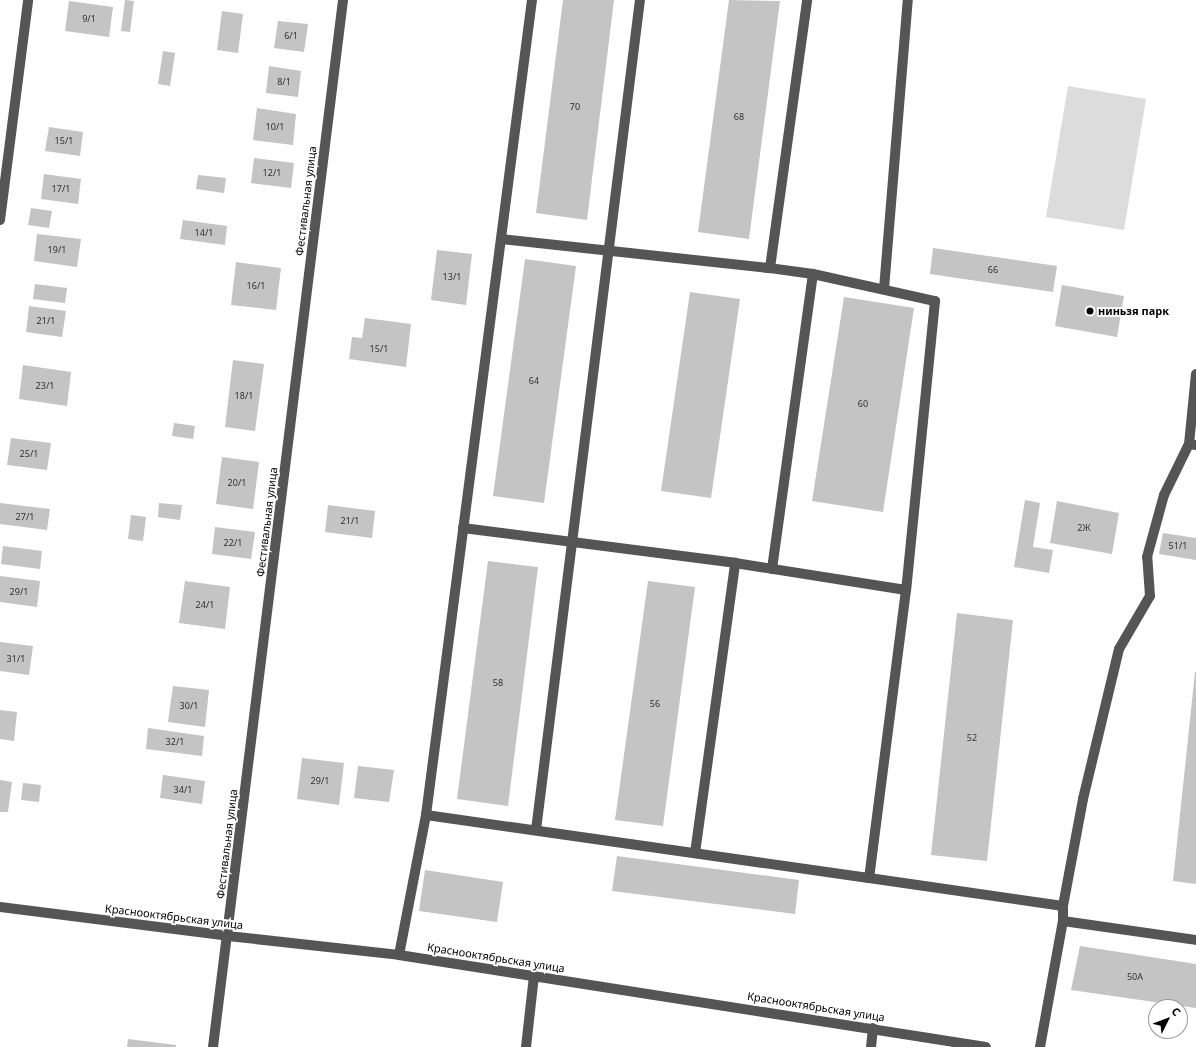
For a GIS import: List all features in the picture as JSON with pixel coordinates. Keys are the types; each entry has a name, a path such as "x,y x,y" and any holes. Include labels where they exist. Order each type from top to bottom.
{"street":[{"path":"0,220 28,0"},
{"name":"Фестивальная улица","path":"213,1047 228,936 343,0"},
{"path":"399,955 426,815 532,0"},
{"path":"536,830 640,0"},
{"path":"770,268 807,0"},
{"path":"884,289 908,0"},
{"path":"501,239 813,274 935,301 906,590 869,878"},
{"path":"772,569 813,274"},
{"path":"1040,1047 1063,921 1063,906 1083,798 1119,649 1150,596 1147,557 1164,495 1192,445 1196,374"},
{"path":"463,528 735,563 906,590"},
{"path":"695,853 735,563"},
{"path":"426,815 1063,906"},
{"name":"Краснооктябрьская улица","path":"0,907 228,936 399,955 873,1028 986,1047"},
{"path":"1063,921 1196,940"},
{"path":"526,1047 534,976"},
{"path":"871,1047 873,1028"}],"shaded area":[{"path":"1068,86 1146,99 1124,230 1046,217"}],"building":[{"path":"125,0 134,1 130,32 121,31"},
{"path":"563,0 614,0 587,220 536,213"},
{"path":"729,0 780,1 749,239 698,232"},
{"path":"69,1 113,7 109,37 65,31"},
{"path":"222,11 243,14 238,53 217,50"},
{"path":"278,21 308,24 304,52 274,48"},
{"path":"163,51 175,53 170,86 158,84"},
{"path":"269,66 301,71 298,97 266,93"},
{"path":"257,108 296,114 293,145 253,140"},
{"path":"49,127 83,132 80,156 45,151"},
{"path":"254,158 294,163 291,188 251,183"},
{"path":"44,174 81,179 78,204 41,199"},
{"path":"198,175 226,178 224,193 196,189"},
{"path":"31,208 52,211 49,228 28,225"},
{"path":"183,220 227,226 225,245 180,239"},
{"path":"37,234 81,239 77,267 34,261"},
{"path":"933,248 1057,266 1053,292 930,274"},
{"path":"437,250 472,254 466,305 431,300"},
{"path":"525,259 576,266 544,503 493,496"},
{"path":"236,262 281,268 276,310 231,305"},
{"path":"35,284 67,288 65,303 33,299"},
{"name":"ниньзя парк","path":"1062,285 1124,296 1117,337 1055,326"},
{"path":"690,292 740,299 711,498 661,491"},
{"path":"844,297 914,308 883,512 812,501"},
{"path":"29,306 66,311 62,337 26,332"},
{"path":"365,318 411,324 406,367 349,359 352,337 362,338"},
{"path":"233,360 264,364 255,431 225,427"},
{"path":"23,365 71,372 67,406 19,399"},
{"path":"174,423 195,426 193,439 172,436"},
{"path":"11,438 51,443 47,470 7,465"},
{"path":"222,457 259,462 253,509 216,504"},
{"path":"1025,500 1040,503 1033,547 1053,550 1049,573 1014,567"},
{"path":"1057,501 1119,513 1112,554 1050,543"},
{"path":"0,503 50,509 47,530 0,524"},
{"path":"159,503 182,505 180,520 158,517"},
{"path":"328,505 375,511 372,538 325,532"},
{"path":"131,515 146,517 143,541 128,539"},
{"path":"215,527 255,532 251,559 212,554"},
{"path":"1163,533 1196,538 1196,560 1159,554"},
{"path":"3,546 42,551 40,569 1,564"},
{"path":"488,561 538,567 508,806 457,799"},
{"path":"0,576 40,581 37,607 0,602"},
{"path":"185,581 230,587 225,629 179,623"},
{"path":"648,581 695,587 663,826 615,820"},
{"path":"957,613 1013,620 987,861 931,855"},
{"path":"0,642 33,646 29,675 0,671"},
{"path":"1196,672 1196,884 1173,881"},
{"path":"173,686 209,690 205,727 168,722"},
{"path":"0,710 17,712 14,741 0,739"},
{"path":"148,728 204,736 202,756 146,749"},
{"path":"302,758 344,763 339,805 297,799"},
{"path":"358,766 394,770 389,802 354,798"},
{"path":"163,775 205,781 202,804 160,798"},
{"path":"0,780 12,782 8,812 0,812"},
{"path":"23,783 41,785 39,802 21,800"},
{"path":"617,856 799,880 795,914 612,891"},
{"path":"425,870 503,882 497,922 419,911"},
{"path":"1080,946 1196,964 1196,1008 1188,1007 1188,999 1148,999 1148,1001 1071,990"},
{"path":"128,1039 176,1045 176,1047 127,1047"}],"place":[{"name":"ниньзя парк","path":"1090,311"}]}
